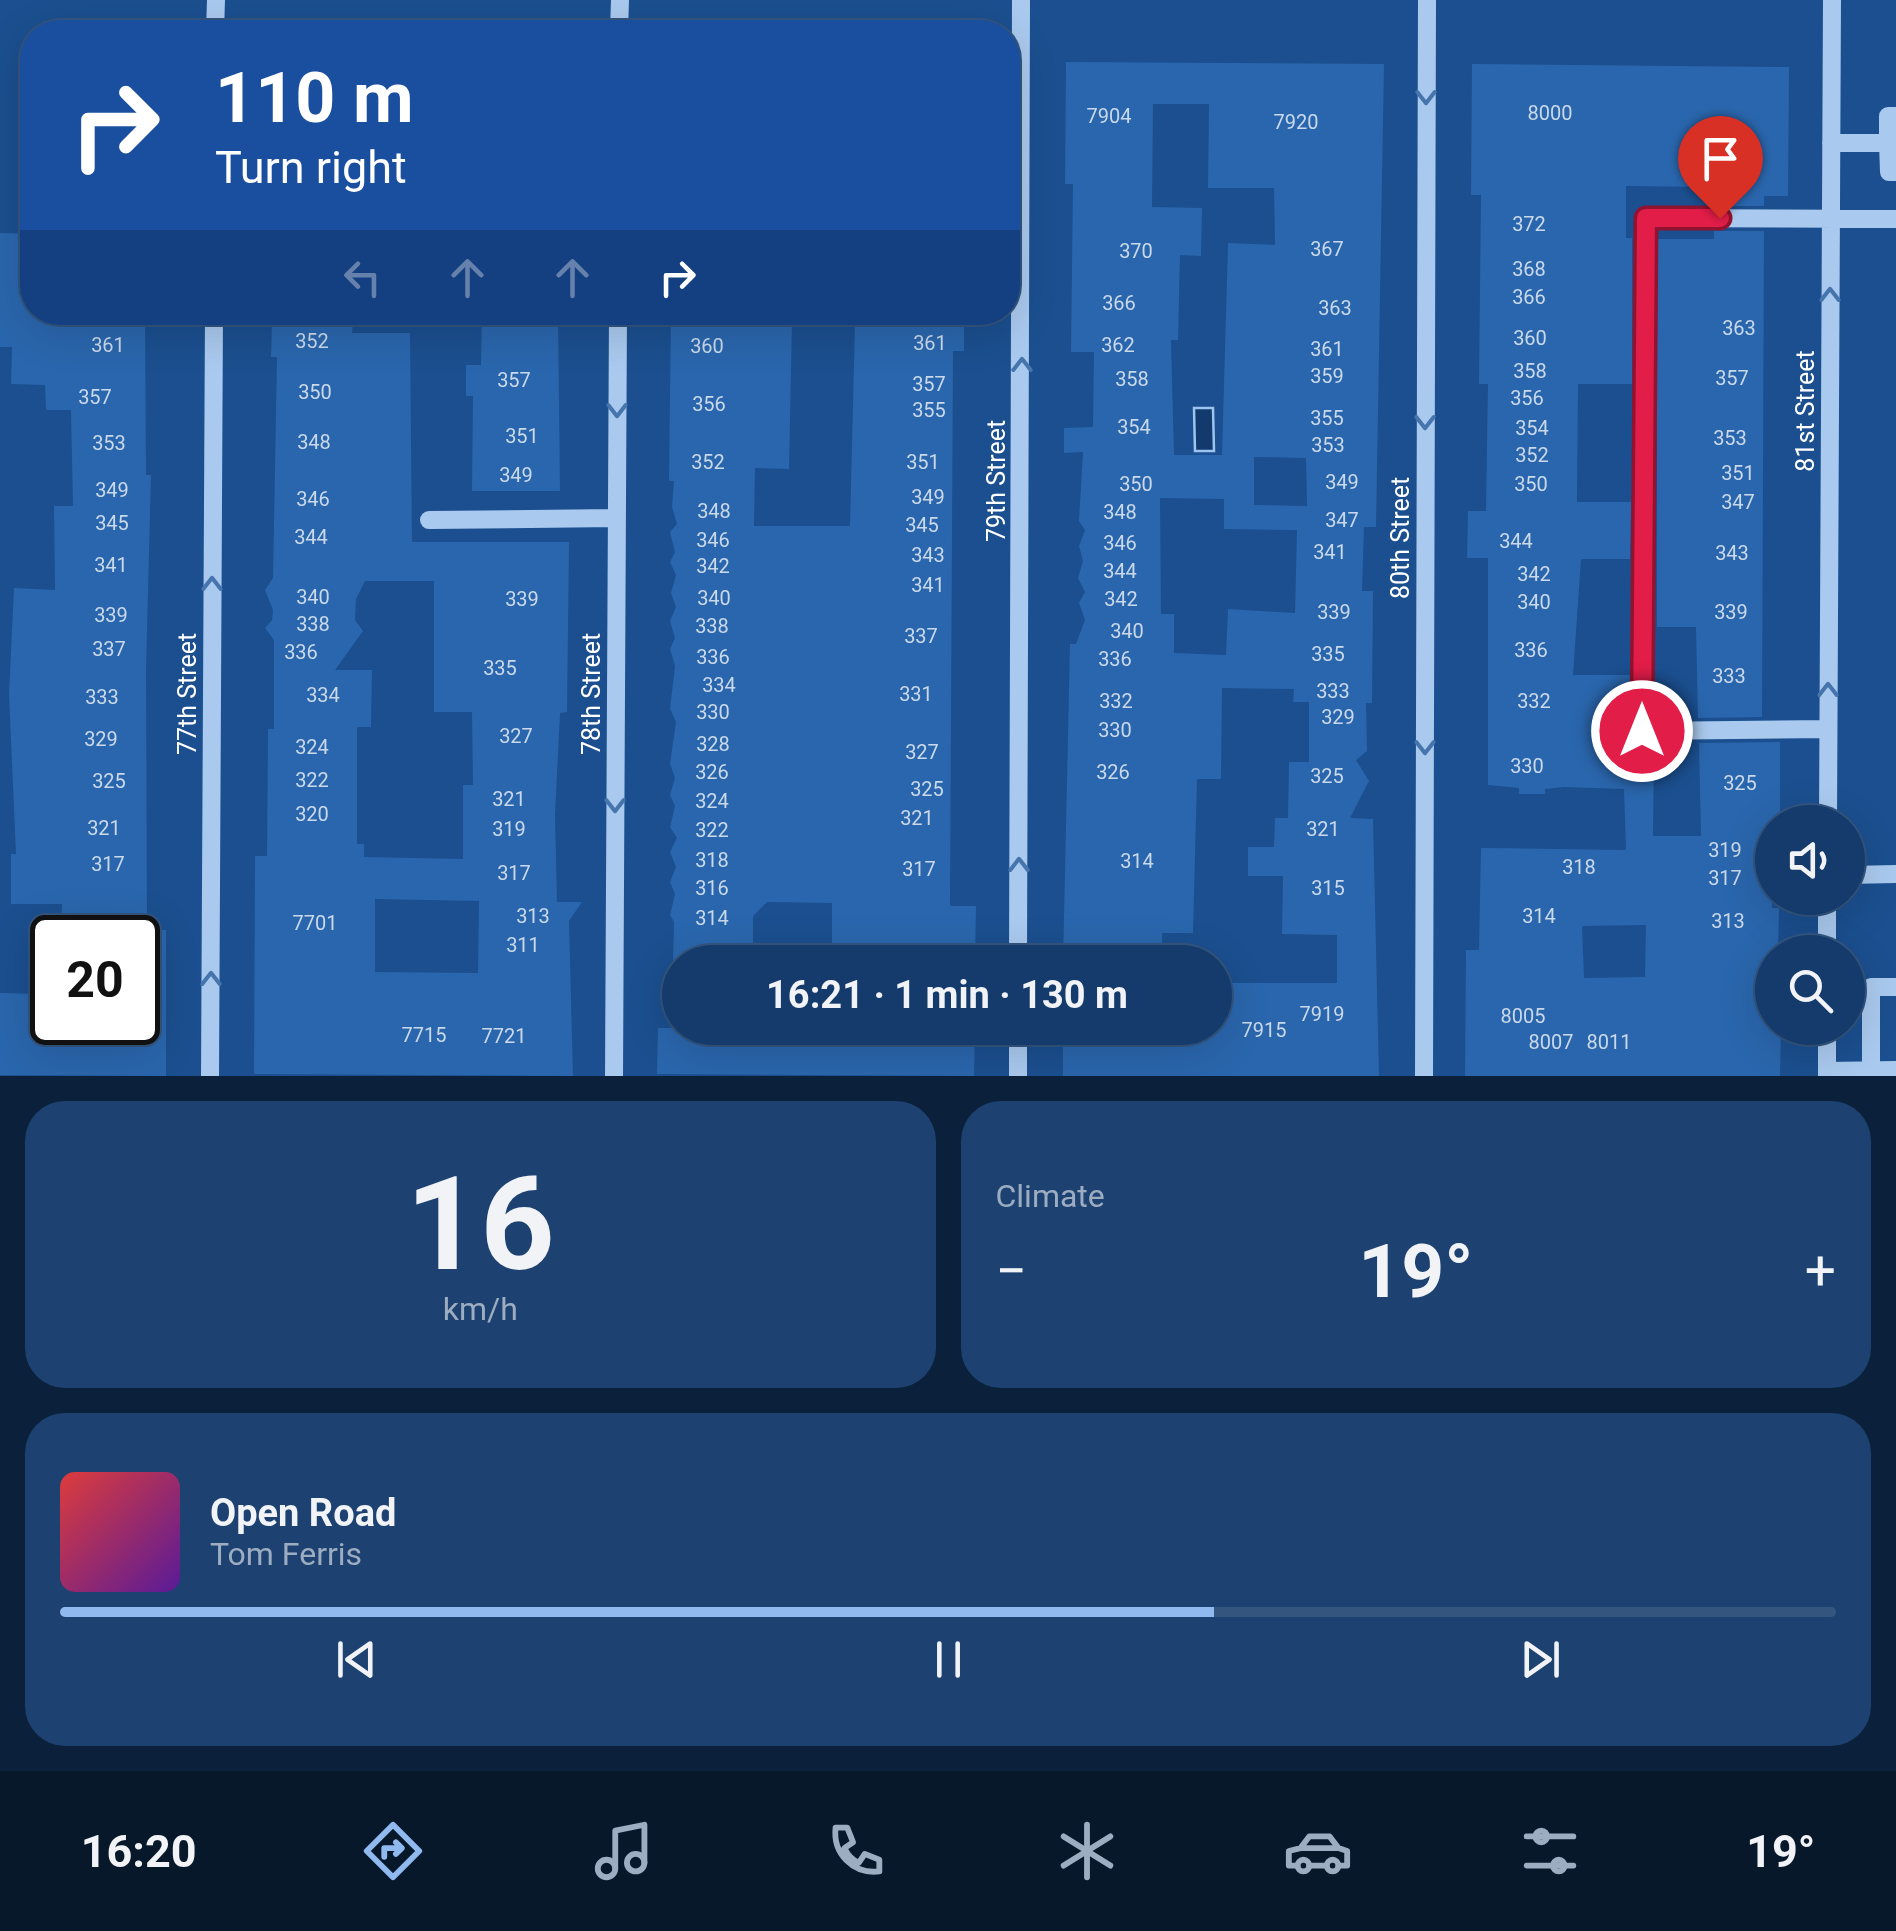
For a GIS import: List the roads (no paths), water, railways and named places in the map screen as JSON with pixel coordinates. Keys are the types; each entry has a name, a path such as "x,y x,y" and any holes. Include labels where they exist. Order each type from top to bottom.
{"street":[{"name":"79th Street","path":"1020,321 1021,0"},
{"name":"80th Street","path":"1424,1076 1427,0"},
{"name":"81st Street","path":"1828,805 1832,0"},
{"path":"1896,116 1888,116 1888,172 1896,172"},
{"path":"1831,143 1888,144"},
{"path":"1828,729 1642,731 1646,218 1896,219"},
{"name":"77th Street","path":"210,1076 214,325"},
{"name":"78th Street","path":"614,1076 618,325"},
{"name":"79th Street","path":"1018,945 1020,325"},
{"path":"429,520 616,518"},
{"path":"1865,874 1896,874"},
{"path":"1871,1071 1871,987 1896,987"},
{"path":"1018,1045 1018,1076"},
{"path":"1827,1045 1827,1074 1896,1070"}],"water":[{"path":"1194,408 1213,408 1214,451 1195,451"}]}
